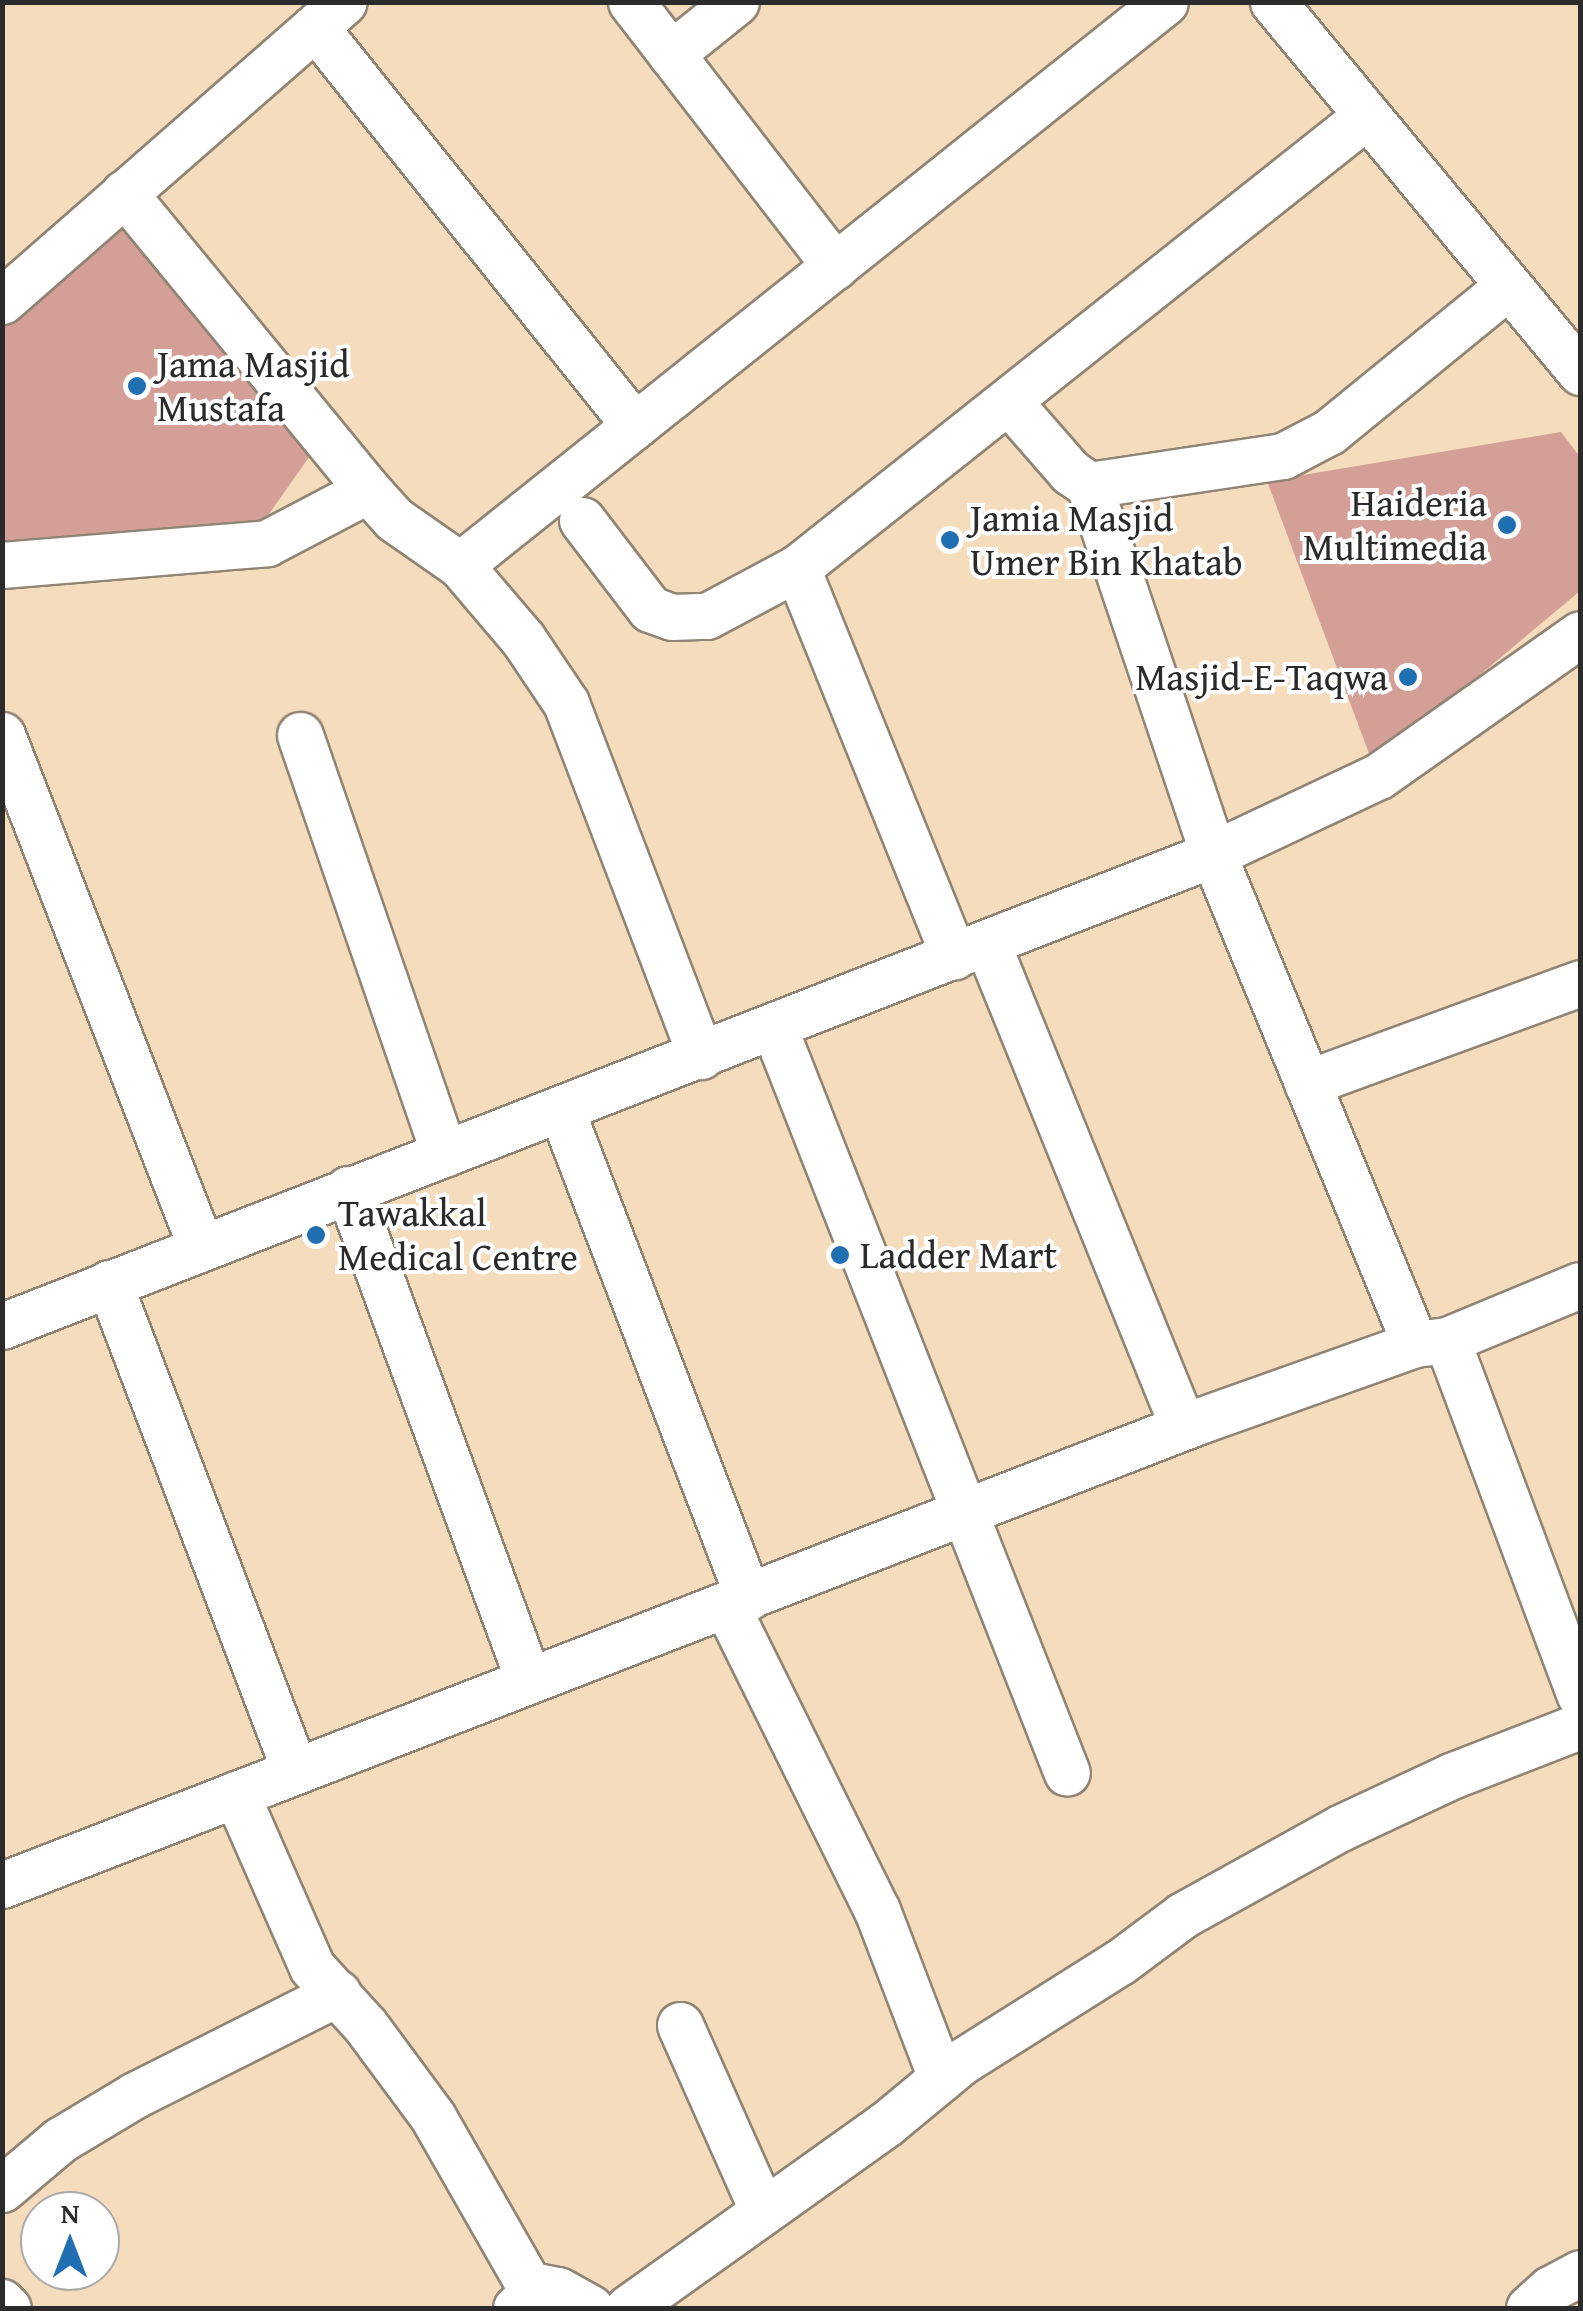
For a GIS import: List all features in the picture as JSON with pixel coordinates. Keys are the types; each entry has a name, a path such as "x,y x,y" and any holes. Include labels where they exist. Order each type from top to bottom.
{"street":[{"path":"631,2 835,266"},
{"path":"671,54 736,2"},
{"path":"460,566 1166,2"},
{"path":"1273,2 1580,372"},
{"path":"5,295 330,14 635,426"},
{"path":"582,520 650,609 672,617 707,616 797,568 1366,116"},
{"path":"124,193 368,490 394,519 460,566 522,639 566,703 701,1056"},
{"path":"1090,485 1283,456 1330,432 1508,286"},
{"path":"1010,402 1070,472 1090,485 1213,854 1306,1084 1431,1342 1580,1695"},
{"path":"2,565 267,543 368,490"},
{"path":"797,568 1184,1428"},
{"path":"2,1326 1213,854 1379,776 1580,634"},
{"path":"2,735 201,1247"},
{"path":"300,735 444,1154"},
{"path":"1306,1084 1580,983"},
{"path":"774,1027 1067,1774"},
{"path":"561,1109 737,1601 878,1910 941,2078"},
{"path":"348,1189 528,1680"},
{"path":"109,1283 295,1771"},
{"path":"2,1885 1184,1428 1580,1286"},
{"path":"628,2308 941,2078 1120,1962 1184,1915 1340,1828 1451,1776 1580,1726"},
{"path":"236,1794 312,1967 338,1994 433,2117 525,2300 542,2287 558,2290 590,2308"},
{"path":"2,2189 60,2140 135,2095 338,1994"},
{"path":"680,2025 762,2211"},
{"path":"1529,2308 1580,2273"},
{"path":"2,2302 8,2308"}],"building":[{"name":"Jama Masjid Mustafa","path":"134,218 319,443 257,531 2,550 2,328"},
{"name":"Masjid-E-Taqwa","path":"1561,432 1580,457 1580,591 1373,764 1267,481"}],"place":[{"name":"Jama Masjid Mustafa","path":"137,386"},
{"name":"Haideria Multimedia","path":"1507,525"},
{"name":"Jamia Masjid Umer Bin Khatab","path":"950,540"},
{"name":"Masjid-E-Taqwa","path":"1408,677"},
{"name":"Tawakkal Medical Centre","path":"316,1235"},
{"name":"Ladder Mart","path":"840,1255"}]}
